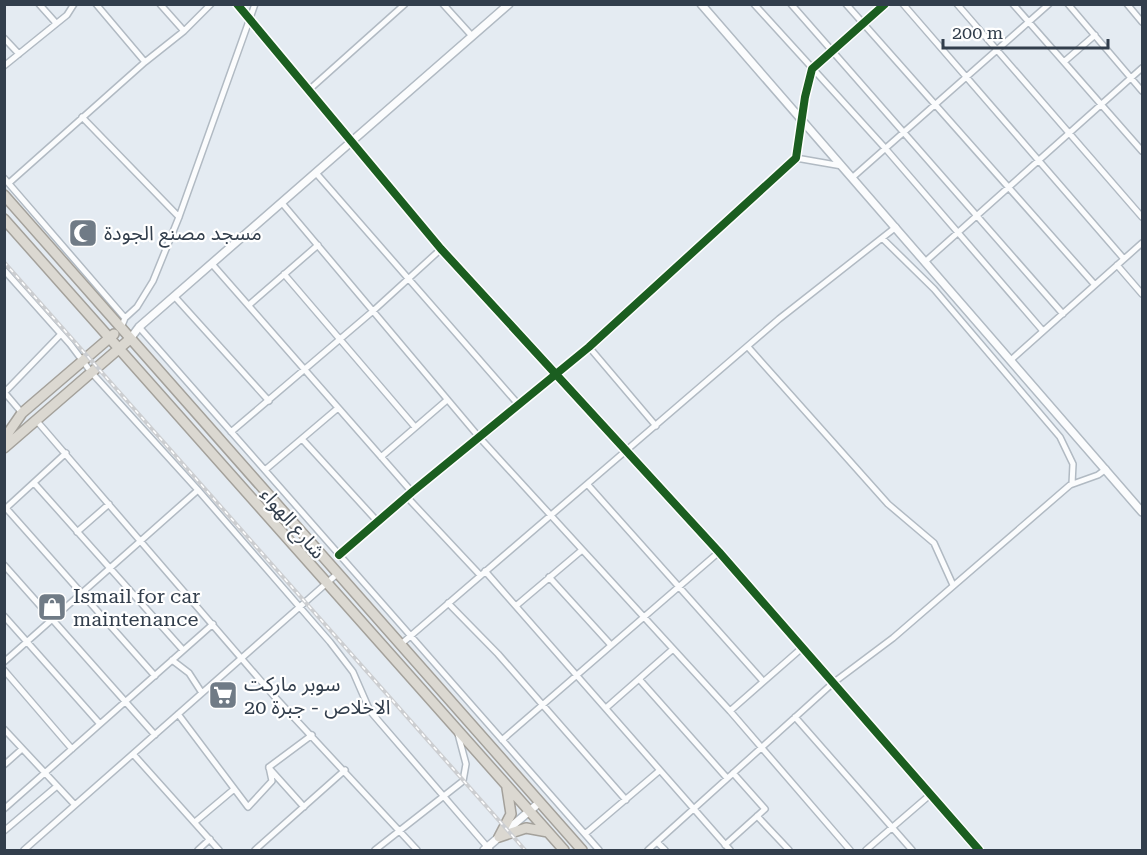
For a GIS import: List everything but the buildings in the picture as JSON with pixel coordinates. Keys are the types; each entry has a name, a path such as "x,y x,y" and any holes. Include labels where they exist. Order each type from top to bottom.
{"highway":[{"name":"شارع الهواء","path":"4,195 582,850"},
{"name":"شارع الهواء","path":"4,219 564,850"},
{"path":"4,439 22,413 121,329"},
{"path":"4,448 130,339"},
{"path":"499,837 511,814 507,786"},
{"path":"499,837 526,828 548,832"}],"street":[{"path":"39,4 56,23"},
{"path":"4,66 67,15 74,4"},
{"path":"96,4 145,62"},
{"path":"160,4 184,32"},
{"path":"125,318 7,180 145,62 184,32 210,4"},
{"path":"237,4 441,249 719,552 979,850"},
{"path":"121,329 125,318 137,308 153,281 179,217 255,4"},
{"path":"310,89 405,4"},
{"path":"443,4 472,36"},
{"path":"130,339 139,327 509,4"},
{"path":"701,4 1143,512"},
{"path":"791,4 979,215 1063,314"},
{"path":"846,4 1095,285"},
{"path":"339,555 406,496 589,347 796,158 801,119 812,69 885,4"},
{"path":"903,4 1040,159 1124,259"},
{"path":"957,4 1143,217"},
{"path":"1013,4 1143,151"},
{"path":"853,177 1049,4"},
{"path":"1068,4 1143,91"},
{"path":"1127,4 1143,22"},
{"path":"757,6 885,148 1043,331"},
{"path":"1065,61 1095,35"},
{"path":"4,38 19,54"},
{"path":"926,261 1143,68"},
{"path":"82,117 179,217"},
{"path":"796,158 843,166"},
{"path":"316,173 518,404"},
{"path":"282,203 478,437 549,517 730,711 850,850"},
{"path":"400,645 748,347 896,227"},
{"path":"882,238 941,298 1060,437 1072,464 1072,484"},
{"path":"1012,359 1143,243"},
{"path":"249,305 318,245"},
{"path":"231,432 374,311 441,249"},
{"path":"212,264 412,492"},
{"path":"1117,265 1143,294"},
{"path":"4,270 299,607 352,672 370,711 444,795 487,849 540,802"},
{"path":"284,274 415,428"},
{"path":"175,297 269,401"},
{"path":"139,327 599,850"},
{"path":"22,413 5,393 60,334"},
{"path":"589,347 656,426"},
{"path":"748,347 888,504 934,543 953,585"},
{"path":"381,457 447,400"},
{"path":"265,470 338,408"},
{"path":"36,420 241,657 417,850"},
{"path":"302,439 377,521"},
{"path":"66,453 5,508 154,676"},
{"path":"648,850 833,683 893,638 1072,484 1098,475 1106,469"},
{"path":"34,483 183,650"},
{"path":"588,485 763,681"},
{"path":"4,662 198,490"},
{"path":"406,496 517,605 730,850"},
{"path":"77,532 109,504"},
{"path":"517,605 582,550"},
{"path":"502,740 610,644 719,552"},
{"path":"4,565 155,735"},
{"path":"25,850 337,574"},
{"path":"549,577 610,644"},
{"path":"448,603 542,704 626,800"},
{"path":"4,616 100,724"},
{"path":"4,809 213,624"},
{"path":"730,711 803,647"},
{"path":"606,708 673,649"},
{"path":"172,660 189,673 201,693"},
{"path":"4,670 72,749"},
{"path":"639,679 727,778"},
{"path":"178,714 248,807 272,781 269,767"},
{"path":"795,717 912,850"},
{"path":"375,850 454,789 465,774 464,752 456,726"},
{"path":"4,729 75,805"},
{"path":"269,767 312,735"},
{"path":"4,765 22,749"},
{"path":"133,754 219,850"},
{"path":"269,767 304,807"},
{"path":"255,850 345,770"},
{"path":"585,834 659,771"},
{"path":"724,845 765,809 733,773"},
{"path":"4,831 57,786"},
{"path":"195,822 233,790"},
{"path":"866,850 931,794"},
{"path":"757,816 789,850"},
{"path":"198,850 210,840"},
{"path":"657,842 665,850"}],"railway":[{"path":"4,262 525,850"}],"cycle path":[{"path":"237,4 441,249 719,552 979,850"},
{"path":"339,555 589,347 796,158 805,97 812,69 885,4"}],"place":[{"name":"مسجد مصنع الجودة","path":"83,233"},
{"name":"Ismail for car maintenance","path":"52,607"},
{"name":"سوبر ماركت الاخلاص - جبرة 20","path":"223,695"}]}
